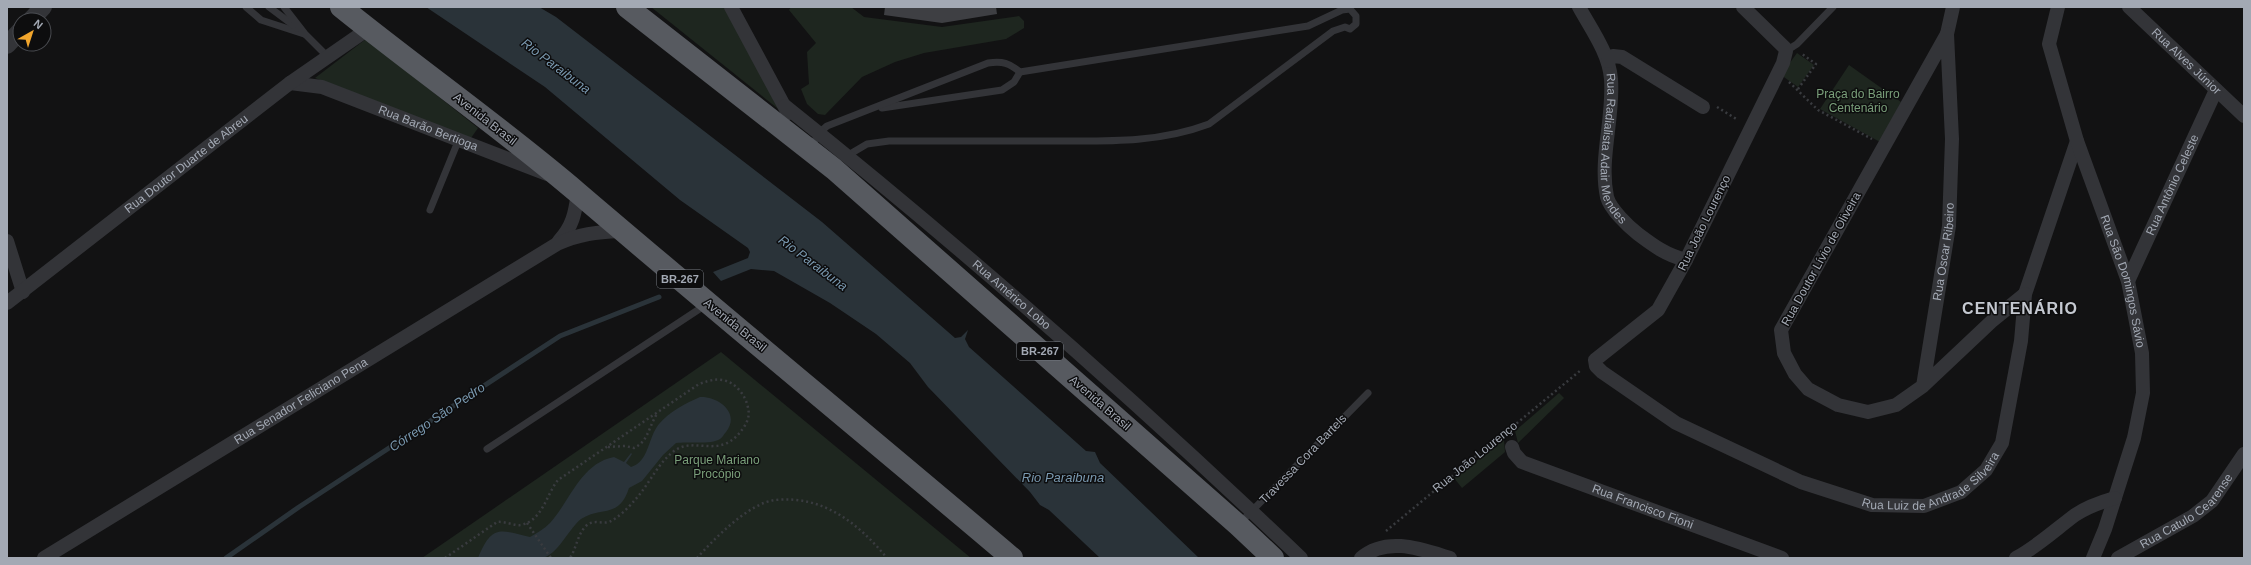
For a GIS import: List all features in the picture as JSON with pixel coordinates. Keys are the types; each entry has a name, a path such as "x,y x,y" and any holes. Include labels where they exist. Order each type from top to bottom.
{"highway":[{"name":"Avenida Brasil","path":"342,7 570,187 620,231 709,303 1012,558"},
{"name":"Avenida Brasil","path":"627,7 811,143 840,162 1245,518 1273,558"}],"street":[{"path":"730,7 785,106 811,143"},
{"name":"Rua Radialista Adair Mendes","path":"1579,7 1608,61 1611,79 1606,172 1607,199 1619,217 1632,230 1662,252 1686,260"},
{"path":"1743,7 1790,53"},
{"path":"1947,34 1953,7"},
{"name":"Rua São Domingos Sávio","path":"2058,7 2049,44 2077,141 2128,281 2142,353 2143,393 2134,438 2115,498 2093,558"},
{"name":"Rua Alves Júnior","path":"2130,7 2244,116"},
{"name":"Rua Doutor Duarte de Abreu","path":"7,303 290,83 368,29"},
{"name":"Rua Doutor Lívio de Oliveira","path":"1923,386 1896,405 1868,412 1838,405 1808,390 1795,374 1784,353 1781,330 1947,34"},
{"name":"Rua Oscar Ribeiro","path":"1923,386 1949,226 1952,138 1947,34"},
{"name":"Rua João Lourenço","path":"1591,366 1598,355 1639,327 1658,310 1686,260 1751,127 1790,53"},
{"path":"1608,61 1613,56 1622,57 1703,107"},
{"name":"Rua Barão Bertioga","path":"290,83 322,87 459,139 570,187"},
{"name":"Rua Antônio Celeste","path":"2128,281 2216,90"},
{"name":"Rua Luiz de Andrade Silveira","path":"1591,366 1676,423 1801,482 1872,504 1924,506 1961,492 1986,470 2002,444 2021,341 2025,294 2077,141"},
{"name":"Rua Senador Feliciano Pena","path":"557,244 569,230 574,219 570,187"},
{"name":"Rua Senador Feliciano Pena","path":"44,558 557,244 575,236 591,232 620,231"},
{"path":"7,242 23,292"},
{"path":"1923,386 1993,320 2025,294"},
{"name":"Rua Francisco Fioni","path":"1512,446 1514,453 1522,462 1782,558"},
{"name":"Rua Catulo Cearense","path":"2118,558 2193,516 2212,501 2244,454"},
{"path":"2016,558 2035,548 2075,515 2092,505 2115,498"},
{"path":"1245,518 1301,558"},
{"path":"1361,558 1376,548 1384,540 1450,558"}],"lane":[{"path":"246,7 261,20 305,34"},
{"path":"269,7 305,34"},
{"path":"284,7 305,34 328,57"},
{"path":"1790,53 1833,7"},
{"path":"811,143 827,126 988,63 1002,61 1009,63 1020,72 1308,26 1342,10 1350,9 1356,16 1356,24 1350,29 1346,27 1333,31 1209,124 1185,133 1157,139 1117,141 889,141 867,144 840,162"},
{"path":"870,109 1002,90 1014,82 1020,72"},
{"path":"430,210 459,139"},
{"path":"487,449 709,303"},
{"name":"Travessa Cora Bartels","path":"1245,518 1368,393"}],"path":[{"path":"1790,53 1816,64 1798,89"},
{"path":"1785,80 1798,89 1818,110 1885,146"},
{"path":"1703,107 1706,101 1751,127"},
{"name":"Rua João Lourenço","path":"1384,540 1591,366"},
{"path":"446,558 497,522 504,521 520,525 527,523 545,506 552,488 558,480 699,384 713,379 724,379 733,384 745,398 749,410 748,420 739,435 722,445 708,448 681,446 672,452 657,468 646,487 634,501 614,519 606,522 597,521 588,525 579,534 576,549 570,558"},
{"path":"606,447 617,445 634,448 640,446 644,442 657,413"},
{"path":"697,558 711,542 751,510 774,500 807,502 837,512 868,536 887,558"},
{"path":"527,523 551,558"}],"green space":[{"path":"651,7 724,7 782,112"},
{"path":"791,7 851,7 864,17 942,27 1019,16 1024,21 1024,28 1006,39 924,53 895,62 862,77 825,115 818,114 807,104 801,89 809,84 807,52 816,43 789,10"},
{"path":"366,39 478,128 471,138 315,78"},
{"path":"1797,53 1814,65 1798,87 1781,75"},
{"name":"Praça do Bairro Centenário","path":"1849,65 1901,102 1880,142 1820,109"},
{"name":"Parque Mariano Procópio","path":"721,352 971,558 422,558"},
{"path":"1559,393 1564,398 1518,443 1515,431"},
{"path":"1504,440 1505,452 1462,488 1454,478"}],"water":[{"name":"Rio Paraibuna","path":"426,7 539,7 556,17 822,222 955,338 961,337 968,330 965,339 969,347 1086,451 1095,452 1100,463 1199,558 1100,558 1049,510 1040,505 1030,492 928,387 910,363 876,334 830,303 774,271 751,269 721,281 713,272 748,258 750,252 748,248 680,200 545,87"},
{"path":"700,397 714,399 729,412 731,418 730,425 721,438 711,442 676,443 663,455 642,481 629,488 625,498 620,504 615,508 588,515 581,519 572,528 558,547 548,556 527,559 478,558 488,539 498,532 530,537 545,527 557,514 577,484 593,467 603,461 614,457 624,462 631,453 632,454 626,463 631,467 637,464 645,455 655,429 659,424 678,408"}],"building":[{"path":"885,7 996,7 997,14 942,23 884,15"}],"waterway":[{"name":"Córrego São Pedro","path":"226,558 299,507 560,336 659,297"}],"district":[{"name":"CENTENÁRIO","path":"2020,308"}]}
